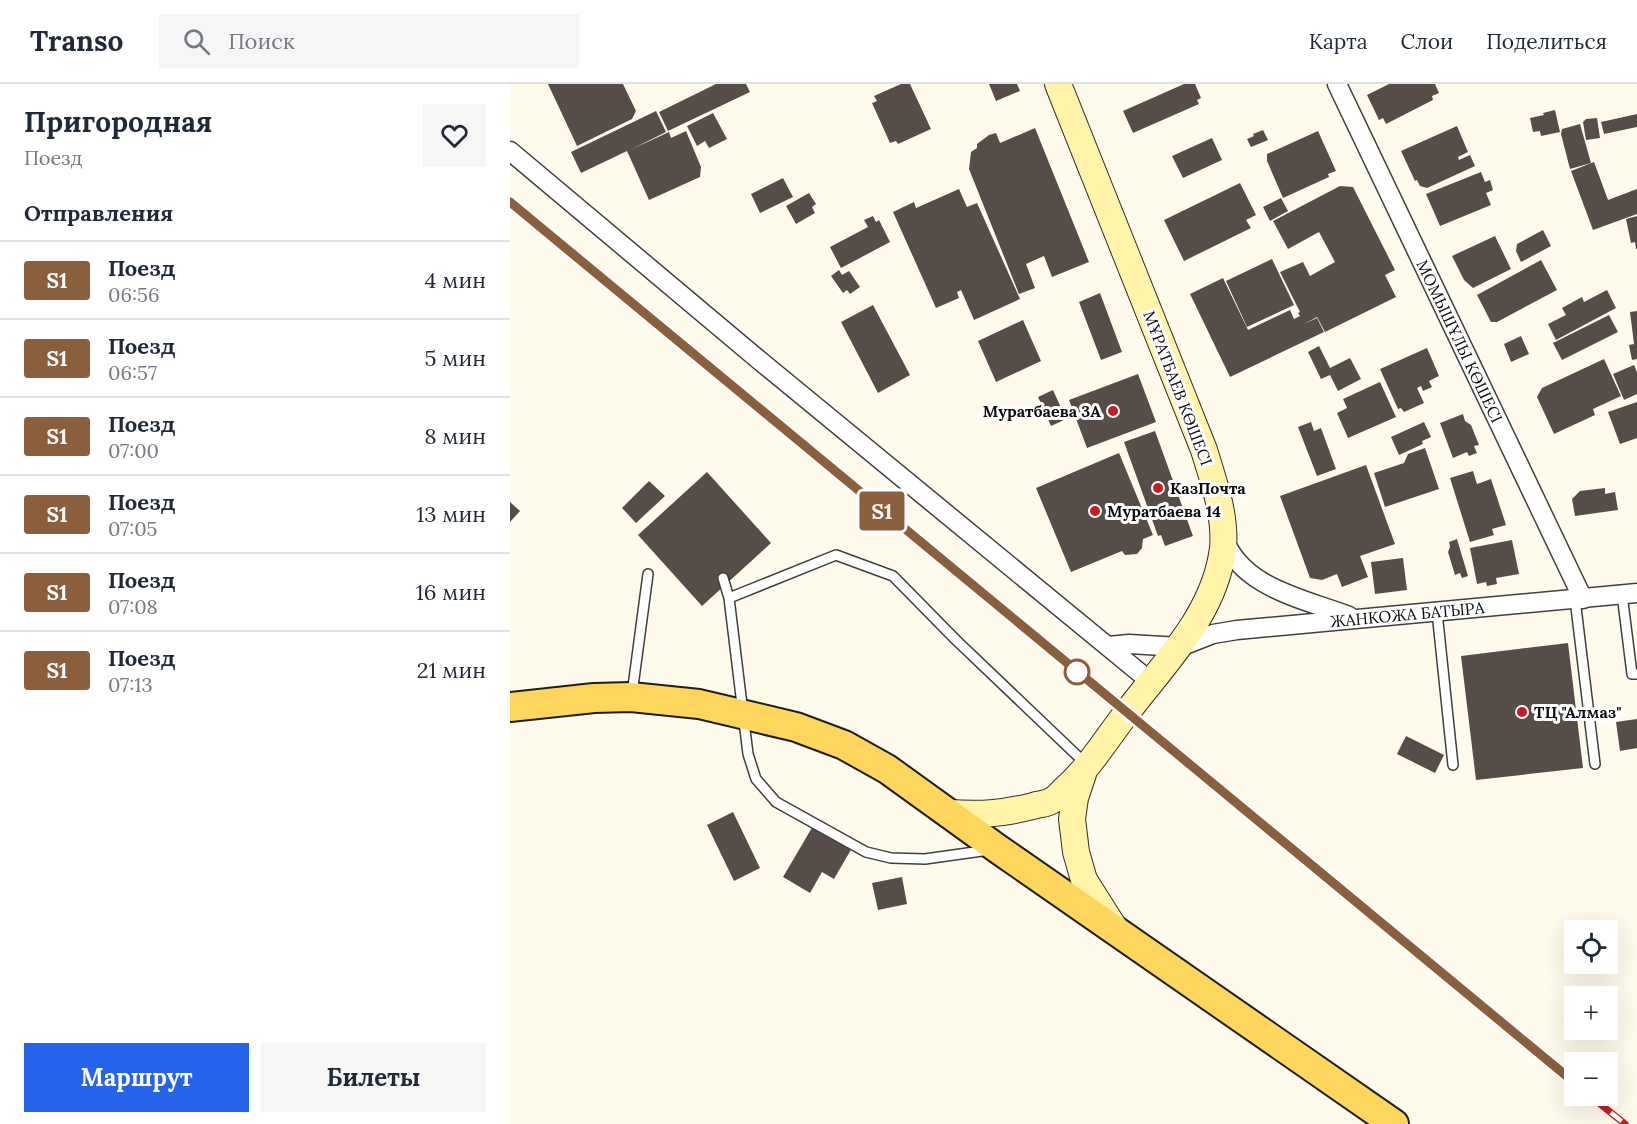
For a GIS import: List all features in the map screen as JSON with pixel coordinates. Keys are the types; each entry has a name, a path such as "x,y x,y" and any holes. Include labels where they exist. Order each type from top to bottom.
{"main road":[{"path":"510,707 594,698 632,697 699,704 796,727 844,746 887,769 998,849 1394,1124"}],"street":[{"name":"МҰРАТБАЕВ КӨШЕСІ","path":"1058,84 1204,450 1214,484 1223,535 1218,570 1210,593 1180,647 1085,770"},
{"name":"МОМЫШҰЛЫ КӨШЕСІ","path":"1337,84 1579,599"},
{"path":"510,151 759,360 1151,682"},
{"path":"1223,535 1228,550 1253,576 1293,597 1353,618"},
{"name":"ЖАНКОЖА БАТЫРА","path":"1180,647 1214,633 1353,618 1630,594"},
{"path":"1108,646 1129,644 1180,647"},
{"path":"948,813 984,815 1014,811 1052,801 1085,770"},
{"path":"1085,770 1075,798 1072,819 1076,852 1084,880 1116,931"}],"lane":[{"path":"729,598 836,555 893,576 1085,770"},
{"path":"632,697 648,574"},
{"path":"723,578 729,598 741,713 748,754 756,779 776,802 866,852 891,858 925,859 998,849"},
{"path":"1630,594 1632,674 1637,674"},
{"path":"1579,599 1595,764"},
{"path":"1437,612 1453,765"}],"building":[{"path":"548,84 623,84 636,111 632,119 577,146"},
{"path":"716,84 746,84 750,92 668,131 659,112"},
{"path":"901,84 910,84 931,129 898,144 896,141 890,143 872,103 877,101 874,96"},
{"path":"989,84 1017,84 1020,91 996,101"},
{"path":"1184,84 1195,84 1201,98 1197,100 1199,104 1133,133 1123,111"},
{"path":"1389,84 1435,84 1439,93 1432,96 1433,100 1386,124 1383,118 1379,120 1367,95"},
{"path":"1555,110 1560,132 1541,136 1540,131 1533,132 1530,118"},
{"path":"656,111 666,132 632,149 669,132 671,138 686,131 701,167 700,177 649,200 627,151 581,173 571,152"},
{"path":"713,113 727,139 709,148 705,141 697,146 687,126"},
{"path":"1637,114 1637,127 1604,134 1601,122"},
{"path":"1597,118 1600,138 1586,140 1583,122 1586,119"},
{"path":"1580,124 1591,163 1570,169 1561,134 1562,129"},
{"path":"1457,126 1468,152 1458,157 1459,160 1470,155 1475,166 1427,188 1420,186 1417,180 1415,181 1401,151"},
{"path":"1035,128 1089,262 1052,277 1044,256 1026,264 1035,288 1019,294 969,169 971,152 989,135 996,133 1000,143"},
{"path":"1263,130 1268,140 1251,147 1247,139"},
{"path":"1318,131 1336,171 1328,174 1329,177 1283,198 1267,161 1267,154"},
{"path":"1212,138 1222,160 1183,178 1172,156"},
{"path":"1594,162 1608,200 1637,189 1637,214 1593,230 1571,171"},
{"path":"1481,172 1485,182 1490,180 1493,190 1486,193 1491,205 1440,226 1426,194"},
{"path":"783,178 793,197 760,213 751,194"},
{"path":"1240,183 1256,215 1246,220 1251,228 1184,261 1164,220"},
{"path":"1340,186 1353,187 1395,270 1385,275 1396,297 1325,332 1316,315 1317,317 1304,324 1317,318 1324,332 1230,377 1190,294 1223,278 1248,330 1290,310 1294,319 1300,316 1280,272 1303,262 1310,276 1335,262 1319,232 1288,249 1273,221"},
{"path":"959,189 967,207 977,203 1020,299 974,320 961,290 957,292 959,298 936,308 893,212 914,202 916,208"},
{"path":"809,193 816,204 812,207 815,213 796,224 786,206"},
{"path":"1281,198 1288,211 1270,221 1263,207"},
{"path":"873,216 876,222 879,220 890,242 841,268 830,247 868,227 864,220"},
{"path":"1637,216 1636,249 1635,242 1631,243 1626,219"},
{"path":"1543,230 1551,246 1521,262 1516,251 1517,244"},
{"path":"1495,236 1511,269 1473,288 1464,280 1452,256"},
{"path":"1272,259 1294,305 1247,327 1226,281"},
{"path":"1541,260 1557,290 1497,322 1491,322 1477,295"},
{"path":"839,270 842,275 849,271 860,287 850,294 847,290 843,293 831,276"},
{"path":"1607,290 1616,308 1556,340 1548,324 1566,315 1562,308 1582,297 1584,302"},
{"path":"1100,293 1122,352 1101,360 1079,302"},
{"path":"873,305 910,375 878,393 841,322"},
{"path":"1637,311 1637,359 1632,360 1629,345 1634,344 1630,312"},
{"path":"1609,315 1618,332 1562,360 1553,343"},
{"path":"1023,320 1041,361 996,382 978,341"},
{"path":"1521,336 1529,354 1511,362 1504,344"},
{"path":"1319,346 1330,368 1350,358 1361,379 1338,391 1330,375 1321,379 1308,352"},
{"path":"1427,348 1439,376 1429,381 1432,387 1423,391 1421,386 1417,388 1424,403 1404,412 1401,408 1398,409 1380,369"},
{"path":"1604,359 1621,396 1593,409 1595,415 1554,434 1537,397 1542,388"},
{"path":"1634,365 1637,372 1637,394 1624,400 1613,374"},
{"name":"Муратбаева 3А","path":"1138,374 1156,422 1087,448 1069,400"},
{"path":"1380,382 1396,417 1348,438 1337,413 1347,408 1343,399"},
{"path":"1053,390 1066,419 1051,426 1038,397"},
{"path":"1637,402 1637,438 1620,444 1608,412"},
{"path":"1463,414 1465,421 1471,425 1479,445 1474,446 1477,453 1469,456 1467,452 1453,458 1440,423"},
{"path":"1311,422 1314,431 1321,428 1336,469 1317,476 1298,427"},
{"path":"1424,422 1431,437 1422,441 1423,444 1399,455 1391,437"},
{"name":"КазПочта","path":"1155,431 1193,536 1165,546 1161,535 1158,536 1124,442"},
{"path":"1425,448 1439,489 1385,507 1374,473 1404,463 1408,454"},
{"name":"Муратбаева 14","path":"1119,453 1153,535 1143,539 1142,548 1137,554 1125,555 1122,551 1071,572 1036,488"},
{"path":"1366,465 1395,544 1360,556 1368,577 1342,587 1337,574 1322,580 1310,578 1280,496"},
{"path":"1473,471 1477,484 1491,479 1506,525 1492,529 1494,535 1470,542 1450,478"},
{"path":"707,472 771,543 702,606 638,535"},
{"path":"649,481 665,496 636,523 622,508"},
{"path":"1605,488 1605,494 1615,492 1618,510 1575,516 1572,499 1580,491"},
{"path":"510,502 520,511 510,522"},
{"path":"1457,539 1468,576 1462,578 1460,573 1455,575 1448,552 1449,542"},
{"path":"1512,540 1519,574 1496,578 1497,584 1487,586 1486,582 1477,584 1470,548"},
{"path":"1403,558 1407,590 1375,594 1371,562"},
{"name":"ТЦ \"Алмаз\"","path":"1568,643 1583,768 1476,780 1461,656"},
{"path":"1637,719 1637,748 1620,751 1616,722"},
{"path":"1406,736 1444,755 1435,773 1397,754"},
{"path":"733,812 760,868 734,881 707,825"},
{"path":"813,826 852,848 834,879 822,872 810,893 783,877"},
{"path":"902,877 907,904 878,910 872,883"}],"railway":[{"path":"510,202 1564,1074"},
{"path":"1603,1106 1625,1124"}],"train":[{"name":"S1","path":"510,202 1564,1074"}],"place":[{"name":"Муратбаева 3А","path":"1113,411"},
{"name":"КазПочта","path":"1158,488"},
{"name":"Муратбаева 14","path":"1095,511"},
{"name":"ТЦ \"Алмаз\"","path":"1522,712"}]}
